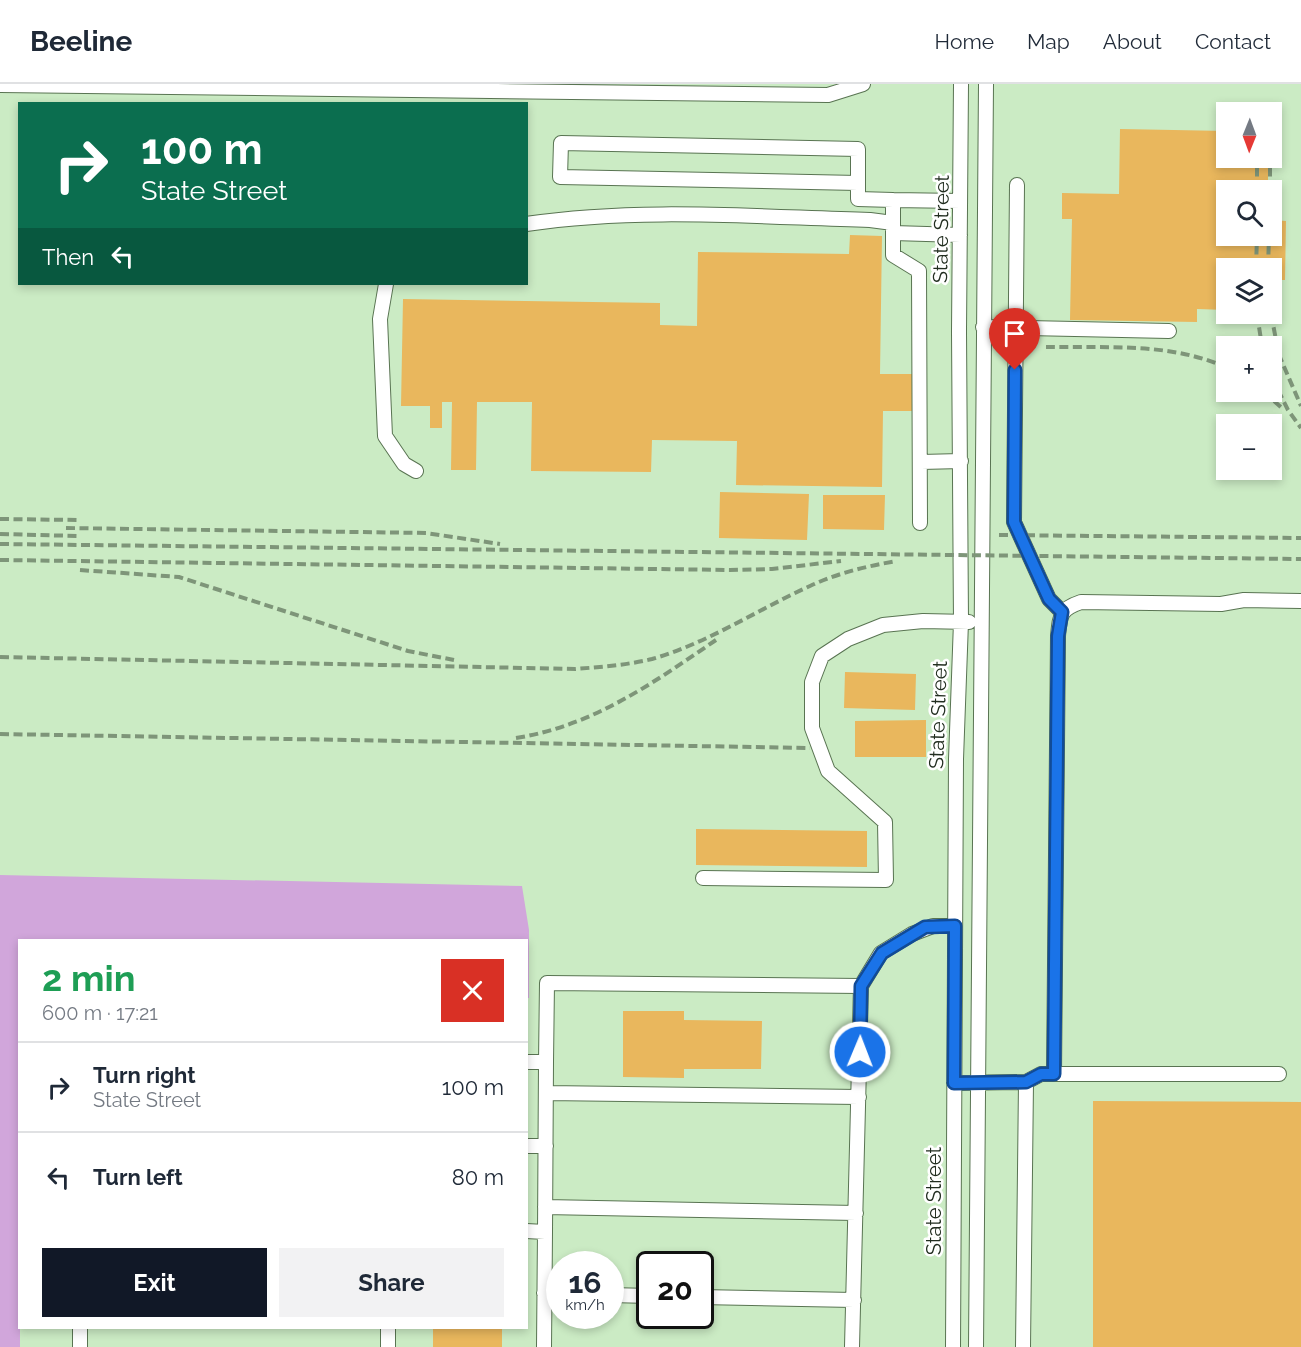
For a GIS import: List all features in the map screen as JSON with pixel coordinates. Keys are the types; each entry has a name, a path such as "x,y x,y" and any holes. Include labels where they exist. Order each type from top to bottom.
{"street":[{"path":"0,86 828,95 864,84"},
{"name":"State Street","path":"953,1347 956,759 961,622 961,84"},
{"name":"State Street","path":"976,1347 986,84"},
{"path":"858,183 560,177 561,143 858,149 858,183 858,199 960,201"},
{"path":"1017,185 1014,522 1049,599 1062,612"},
{"path":"893,200 893,255 919,271 920,523"},
{"path":"528,224 561,219 647,214 870,220 893,228 960,235"},
{"path":"386,285 380,319 385,436 404,464 416,471"},
{"path":"983,327 1169,332"},
{"path":"921,462 961,461"},
{"path":"1054,1074 1058,636 1062,612 1069,606 1082,602 1221,604 1244,600 1301,601"},
{"path":"703,878 886,880 885,822 828,771 813,728 812,681 822,656 848,639 874,628 923,621 981,622"},
{"path":"852,1347 861,986 882,953 912,934 933,926 955,926"},
{"path":"544,1347 547,983 861,986"},
{"path":"528,1062 546,1062"},
{"path":"954,1083 1026,1082 1041,1074 1279,1074"},
{"path":"1023,1347 1026,1082"},
{"path":"546,1093 859,1096"},
{"path":"528,1146 546,1146"},
{"path":"545,1207 856,1213"},
{"path":"528,1231 545,1232"},
{"path":"714,1297 854,1300"},
{"path":"80,1329 80,1347"},
{"path":"388,1329 388,1347"}],"shaded area":[{"path":"0,875 522,886 529,930 529,998 528,939 18,939 18,1329 20,1329 20,1347 0,1347"}],"building":[{"path":"1120,129 1216,131 1216,168 1268,168 1268,180 1216,180 1216,246 1282,246 1282,221 1286,221 1285,280 1282,280 1282,258 1216,258 1216,310 1197,309 1197,322 1070,320 1072,219 1062,219 1062,193 1119,194"},
{"path":"850,235 882,236 880,374 915,374 914,411 883,411 882,487 736,485 737,441 652,440 651,472 531,471 532,402 477,402 476,470 451,470 452,402 442,402 442,428 430,428 430,406 401,406 403,299 660,303 660,325 697,326 698,252 849,254"},
{"path":"720,492 809,494 807,540 719,538"},
{"path":"823,495 885,495 884,530 823,529"},
{"path":"845,672 916,674 915,710 844,708"},
{"path":"926,720 926,757 855,757 855,721"},
{"path":"696,829 867,831 867,867 696,865"},
{"path":"623,1011 684,1011 684,1020 762,1021 761,1069 684,1069 684,1078 623,1077"},
{"path":"1093,1101 1301,1102 1301,1347 1093,1347"},
{"path":"433,1329 502,1329 502,1347 433,1347"}],"railway":[{"path":"1257,168 1257,180"},
{"path":"1270,168 1270,180"},
{"path":"1256,258 1257,246"},
{"path":"1268,258 1269,246"},
{"path":"1259,324 1260,336"},
{"path":"1273,324 1279,355 1301,406"},
{"path":"1046,347 1161,350 1216,364"},
{"path":"1282,398 1301,428"},
{"path":"1275,402 1283,409"},
{"path":"0,519 78,520"},
{"path":"66,528 426,533 500,544"},
{"path":"0,534 78,536"},
{"path":"999,535 1301,538"},
{"path":"0,544 1301,559"},
{"path":"0,560 730,570 772,569 841,561"},
{"path":"0,657 575,669 604,667 643,661 673,652 713,635 821,581 897,561"},
{"path":"80,570 179,577 408,651 454,660"},
{"path":"516,738 571,724 597,713 645,687 716,640"},
{"path":"0,734 810,748"}],"route":[{"path":"860,1052 861,986 882,953 925,927 955,926 954,1083 1026,1082 1041,1074 1054,1074 1058,636 1062,612 1049,599 1014,522 1015,370"}]}
